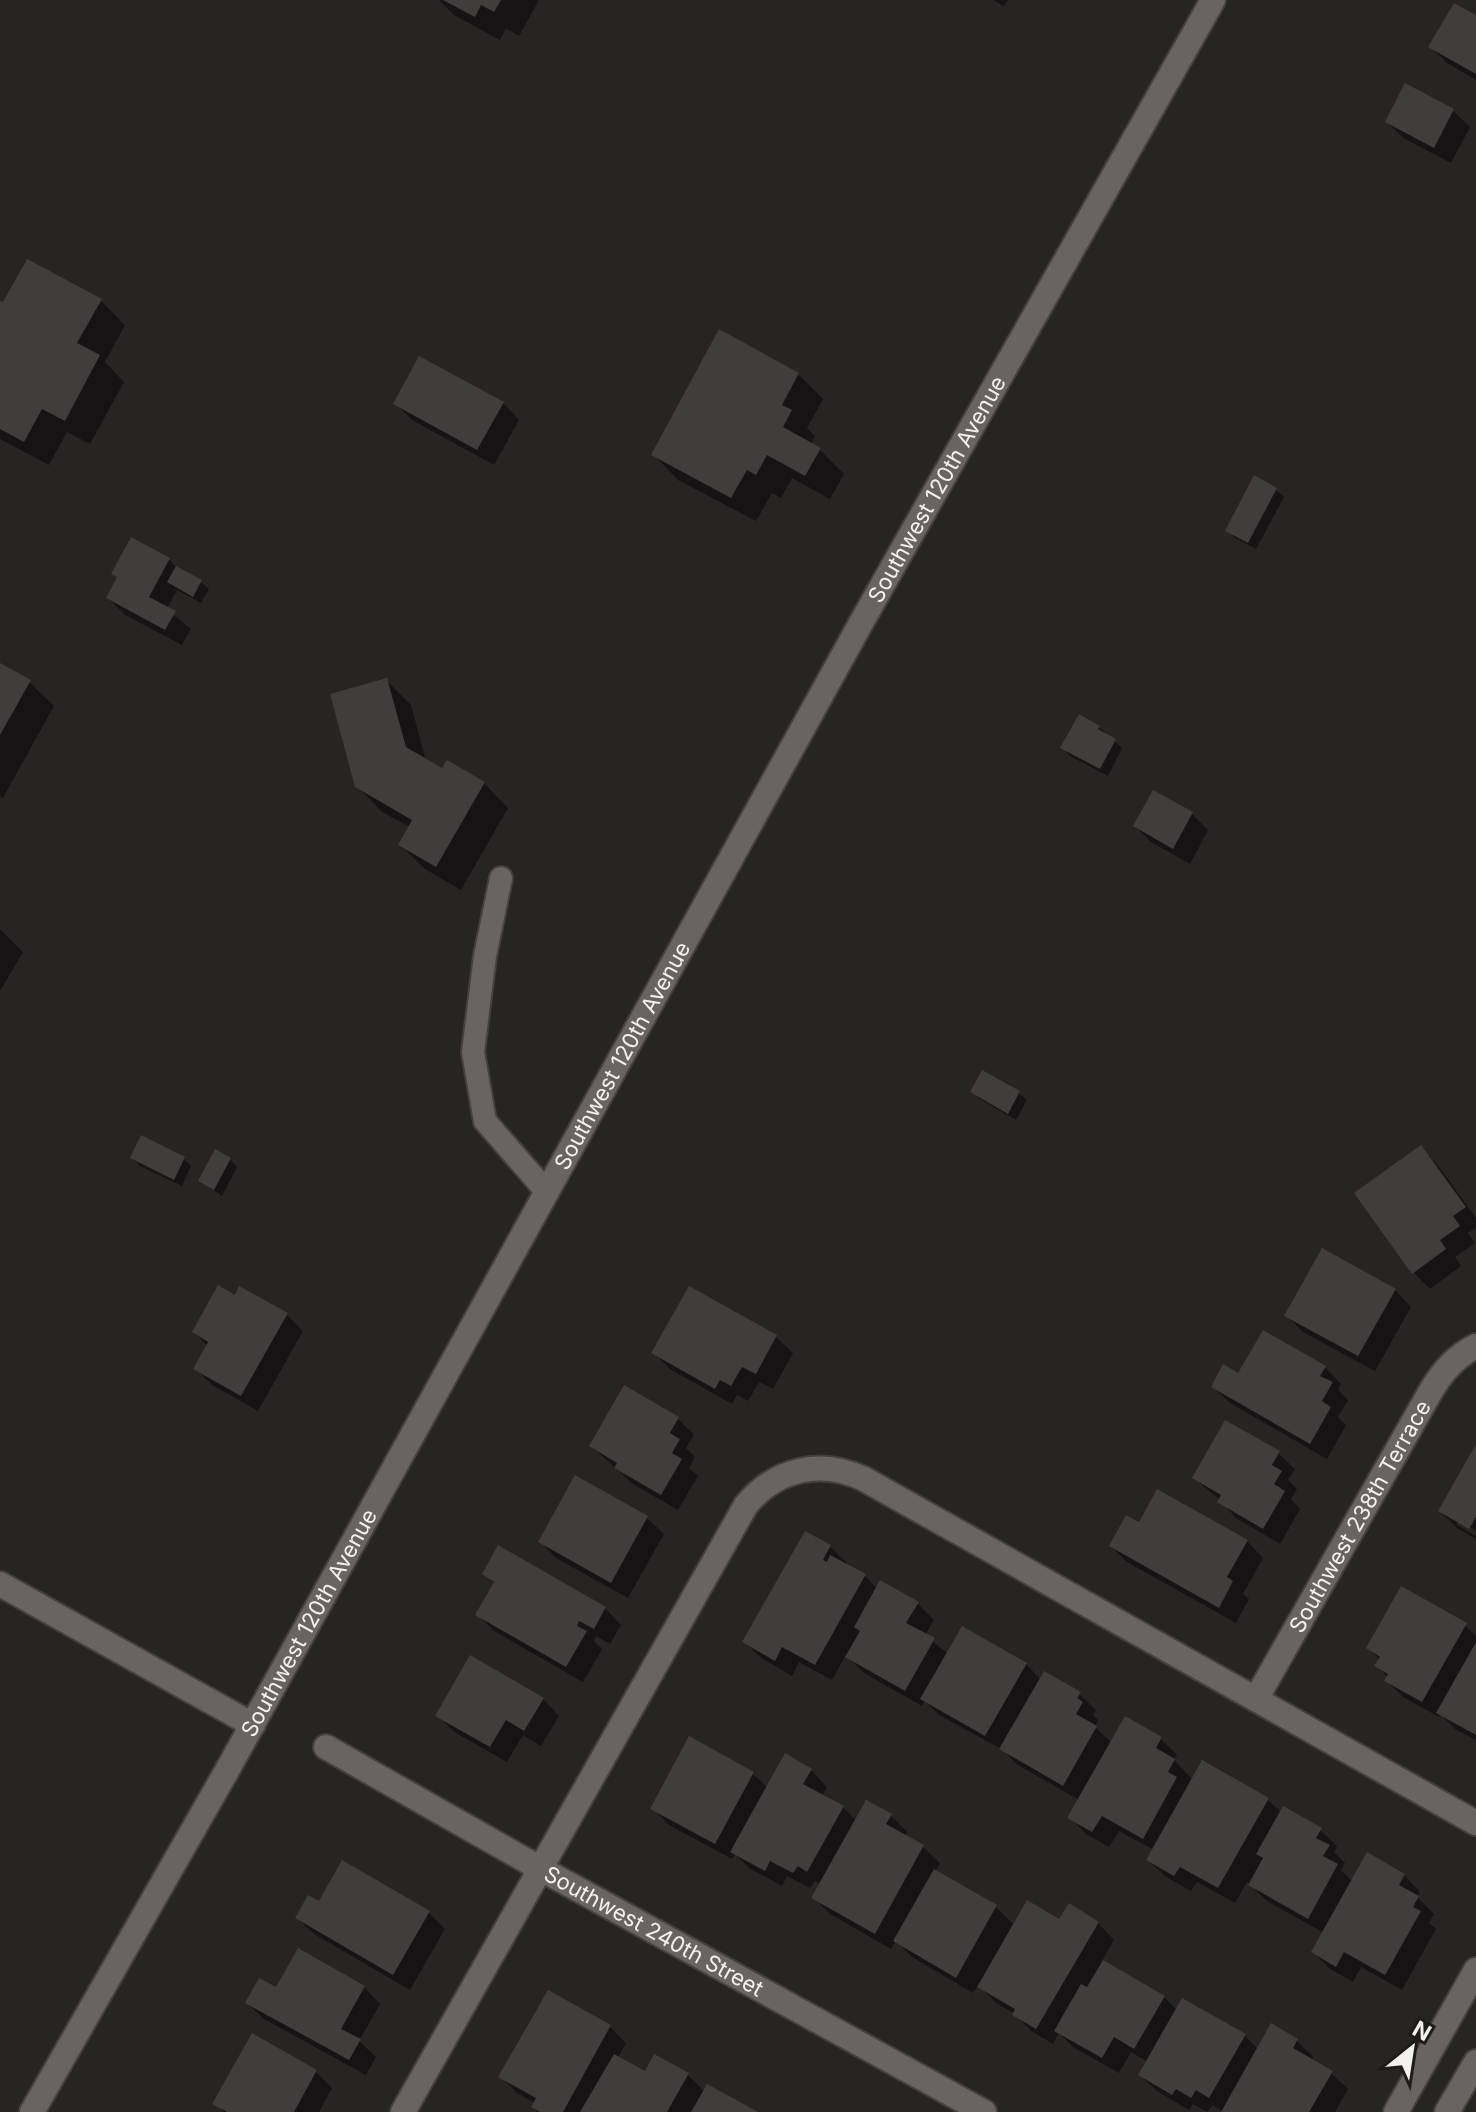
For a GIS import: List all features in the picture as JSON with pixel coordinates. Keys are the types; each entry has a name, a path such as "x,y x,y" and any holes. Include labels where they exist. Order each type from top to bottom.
{"street":[{"name":"Southwest 120th Avenue","path":"32,2112 253,1725 861,623 1213,0"},
{"name":"Southwest 238th Terrace","path":"1256,1699 1432,1389 1444,1370 1476,1346"},
{"path":"403,2112 746,1505 765,1486 798,1471 814,1467 838,1469 864,1479 1476,1823"},
{"path":"0,1584 253,1725"},
{"name":"Southwest 240th Street","path":"326,1747 984,2112"},
{"path":"1396,2112 1476,1970"},
{"path":"1447,2112 1476,2062"}],"lane":[{"path":"501,878 485,956 473,1052 485,1121 546,1191"}],"building":[{"path":"443,0 501,0 494,12 481,5 475,17"},
{"path":"1454,3 1476,15 1476,74 1428,47"},
{"path":"1405,83 1454,109 1434,148 1385,122"},
{"path":"27,259 102,299 77,343 100,355 65,421 42,409 24,442 0,429 0,301 3,302"},
{"path":"719,329 799,373 782,405 792,410 783,427 821,448 805,476 767,455 756,475 747,470 731,498 651,455"},
{"path":"419,356 504,402 477,450 393,404"},
{"path":"1254,475 1277,488 1248,543 1225,531"},
{"path":"131,537 170,558 149,597 176,611 165,630 106,598 117,577 111,574"},
{"path":"176,566 202,580 193,597 167,582"},
{"path":"0,663 31,680 0,735"},
{"path":"387,678 406,747 442,768 447,760 485,782 436,867 398,845 412,820 355,787 330,694"},
{"path":"1079,714 1116,739 1100,769 1060,748"},
{"path":"1153,790 1193,812 1173,849 1133,826"},
{"path":"982,1070 1020,1091 1008,1114 970,1092"},
{"path":"141,1135 185,1157 174,1180 130,1158"},
{"path":"1421,1145 1466,1207 1453,1216 1460,1226 1440,1240 1446,1249 1412,1274 1354,1193"},
{"path":"215,1149 231,1158 214,1190 198,1181"},
{"path":"1322,1248 1396,1289 1358,1356 1284,1316"},
{"path":"218,1285 235,1295 239,1286 288,1313 241,1396 193,1369 208,1342 192,1332"},
{"path":"689,1286 777,1335 756,1374 742,1367 731,1386 720,1380 715,1389 651,1353"},
{"path":"1263,1330 1326,1366 1320,1376 1333,1382 1322,1401 1331,1407 1310,1444 1211,1387 1223,1364 1238,1373"},
{"path":"624,1385 679,1417 670,1433 680,1439 672,1453 682,1459 661,1495 614,1468 617,1463 589,1446"},
{"path":"1225,1420 1280,1451 1272,1465 1282,1471 1274,1484 1285,1491 1263,1529 1217,1502 1221,1495 1192,1478"},
{"path":"1476,1444 1476,1517 1469,1529 1438,1511"},
{"path":"575,1475 648,1516 611,1583 538,1542"},
{"path":"1157,1489 1248,1540 1227,1577 1233,1581 1219,1608 1109,1546 1126,1515 1139,1522"},
{"path":"805,1531 831,1545 823,1560 827,1562 830,1555 866,1574 815,1665 782,1647 775,1661 742,1642"},
{"path":"498,1545 606,1607 594,1629 579,1621 577,1626 587,1631 566,1667 475,1615 494,1582 482,1574"},
{"path":"880,1580 919,1602 906,1623 935,1638 905,1691 845,1657 860,1631 854,1627"},
{"path":"1401,1586 1467,1623 1422,1702 1384,1681 1388,1674 1374,1666 1380,1657 1366,1648"},
{"path":"962,1626 1027,1663 985,1736 920,1699"},
{"path":"1476,1642 1476,1735 1436,1713"},
{"path":"470,1655 544,1698 524,1731 506,1720 490,1747 435,1716"},
{"path":"1044,1671 1081,1692 1077,1698 1083,1702 1076,1714 1097,1726 1063,1786 999,1749"},
{"path":"1125,1716 1162,1737 1156,1748 1175,1759 1168,1772 1177,1777 1143,1839 1102,1816 1092,1832 1067,1818"},
{"path":"689,1736 754,1772 715,1844 650,1809"},
{"path":"785,1753 812,1769 803,1784 844,1806 807,1872 798,1866 793,1873 770,1861 765,1871 730,1852"},
{"path":"1202,1760 1269,1798 1218,1888 1180,1867 1174,1876 1146,1860"},
{"path":"866,1800 892,1814 886,1824 924,1845 875,1934 811,1898"},
{"path":"1283,1806 1322,1828 1316,1838 1330,1845 1323,1856 1338,1864 1308,1919 1248,1885 1263,1858 1256,1854"},
{"path":"1367,1852 1405,1874 1399,1885 1419,1896 1413,1907 1421,1911 1385,1975 1344,1952 1336,1967 1311,1952"},
{"path":"342,1860 430,1911 393,1975 295,1918 308,1895 319,1901"},
{"path":"934,1869 997,1905 956,1978 893,1941"},
{"path":"1027,1900 1059,1919 1069,1903 1099,1922 1036,2029 1012,2015 1015,2009 977,1987"},
{"path":"298,1948 365,1986 341,2029 361,2039 349,2060 245,2003 259,1978 276,1987"},
{"path":"1103,1960 1165,1996 1134,2049 1114,2037 1102,2058 1054,2031 1081,1984 1087,1987"},
{"path":"548,1990 611,2025 563,2112 540,2112 531,2107 536,2098 498,2077"},
{"path":"1182,1998 1246,2034 1209,2098 1196,2090 1191,2098 1176,2089 1172,2095 1138,2075"},
{"path":"1271,2023 1298,2039 1293,2048 1333,2071 1309,2112 1221,2112"},
{"path":"252,2033 317,2070 294,2112 227,2112 212,2104"},
{"path":"614,2054 645,2071 654,2054 689,2073 667,2112 580,2112"},
{"path":"707,2084 758,2112 691,2112"}]}
